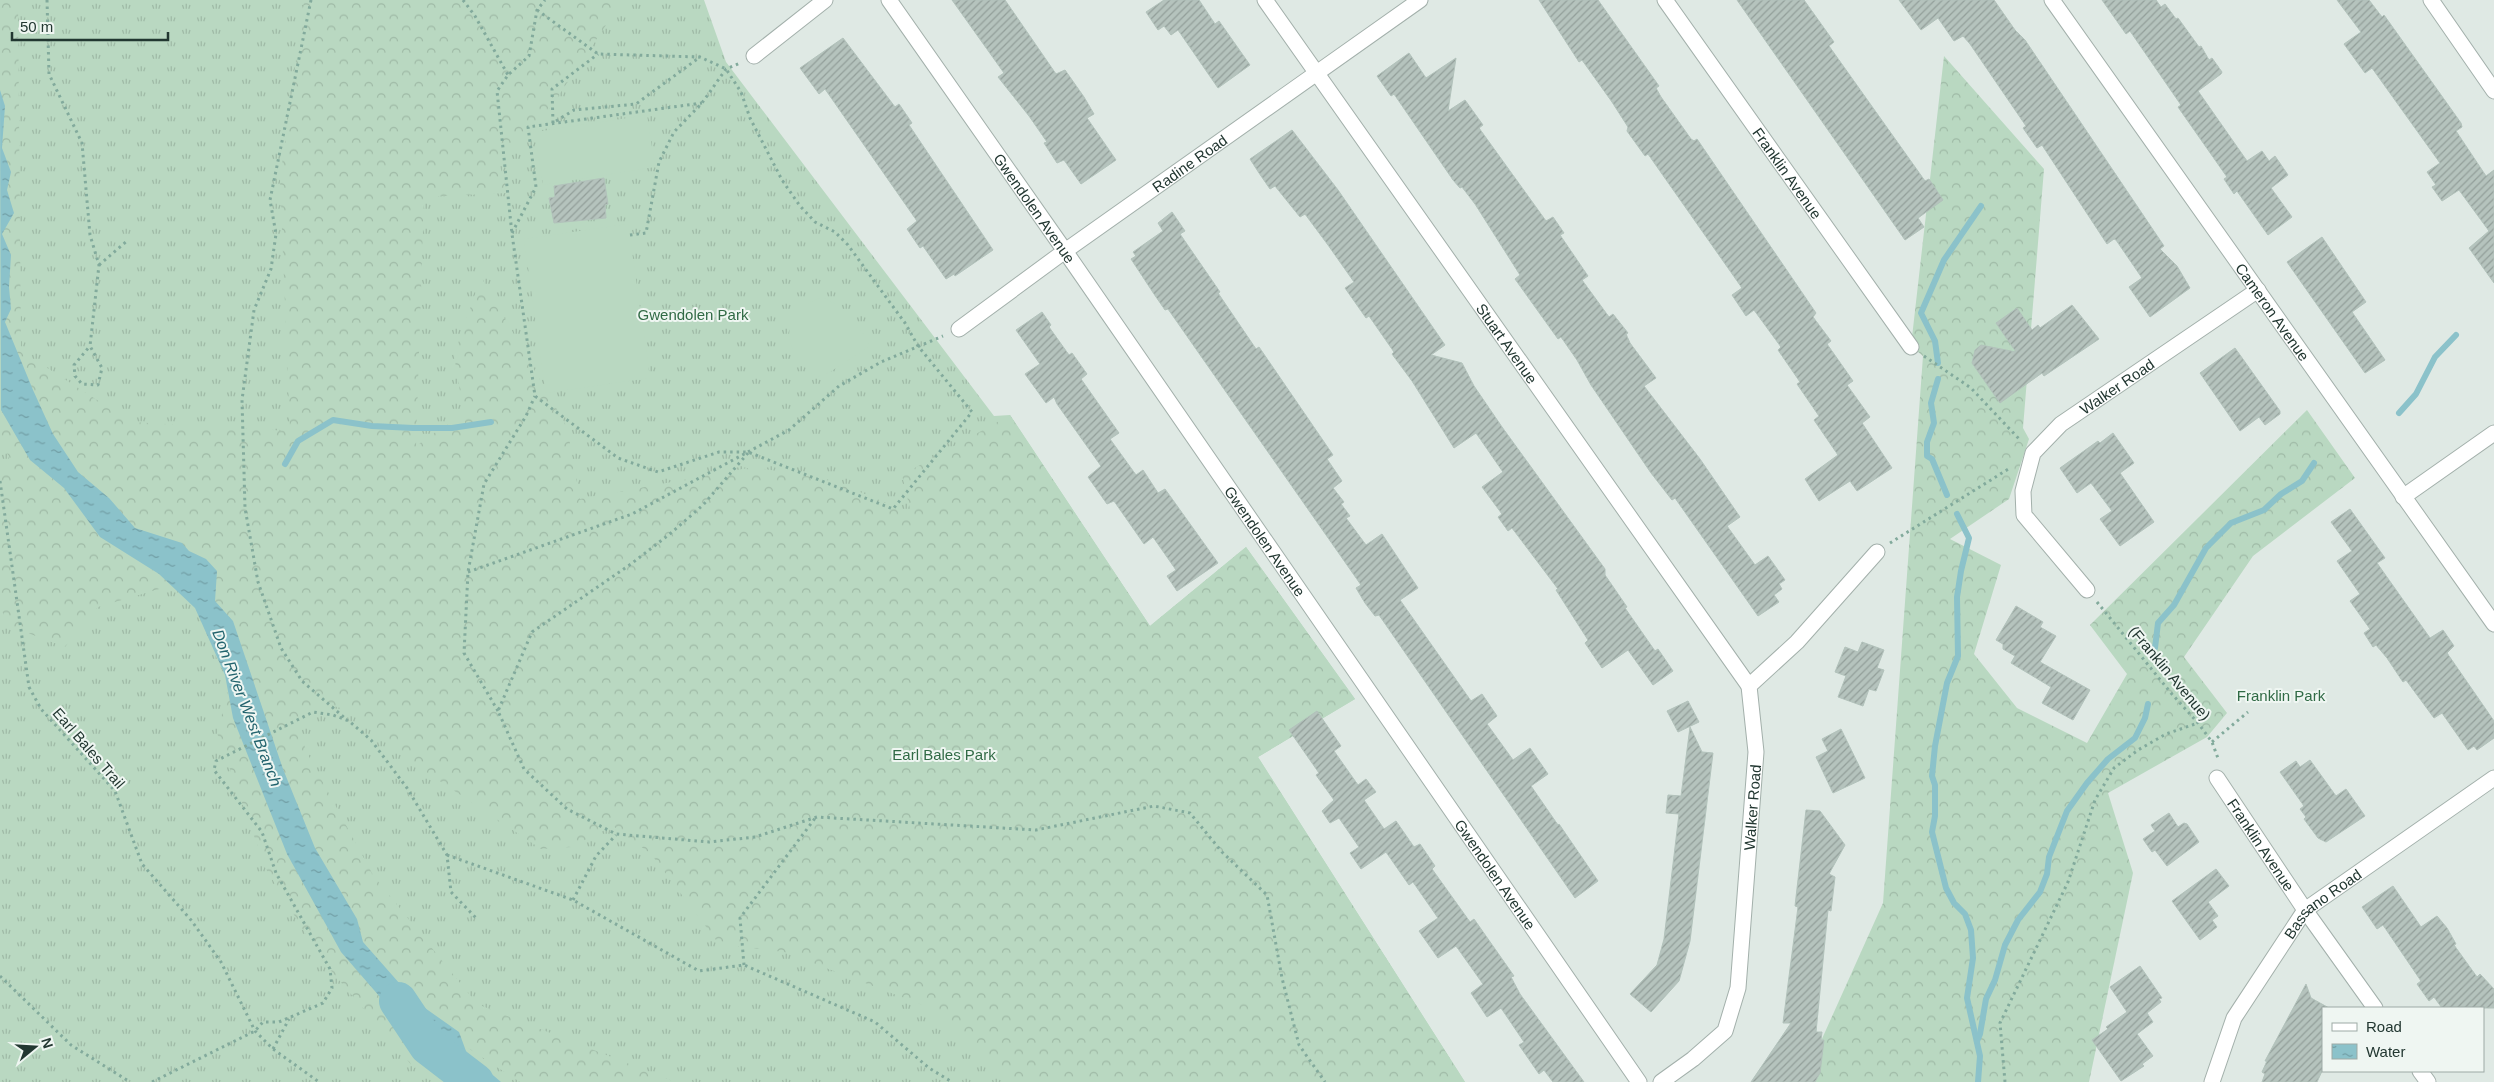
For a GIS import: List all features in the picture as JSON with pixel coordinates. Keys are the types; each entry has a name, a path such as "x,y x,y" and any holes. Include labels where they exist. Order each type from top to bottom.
{"street":[{"path":"754,56 825,0"},
{"name":"Gwendolen Avenue","path":"889,0 1065,251 1639,1082"},
{"name":"Stuart Avenue","path":"1265,0 1749,686"},
{"name":"Radine Road","path":"959,329 1065,251 1420,0"},
{"name":"Franklin Avenue","path":"1665,0 1911,346"},
{"name":"Cameron Avenue","path":"2052,0 2494,624"},
{"path":"2431,0 2494,91"},
{"name":"Walker Road","path":"2087,590 2024,515 2023,491 2033,453 2061,424 2258,290"},
{"path":"2403,497 2494,433"},
{"path":"1749,686 1797,642 1877,552"},
{"name":"Walker Road","path":"1662,1082 1693,1059 1725,1031 1738,988 1756,752 1749,686"},
{"name":"Franklin Avenue","path":"2217,778 2374,1007"},
{"name":"Bassano Road","path":"2212,1082 2234,1018 2306,910 2494,778"}],"path":[{"path":"47,0 49,74 82,142 90,234 99,265 90,346 74,365 75,376 82,384 98,385 102,368 90,346"},
{"path":"312,0 270,200 276,234 271,269 254,310 242,400 245,508 258,582 281,648 302,681 371,740 407,788 447,855 451,892 477,919"},
{"path":"463,0 475,16 508,75"},
{"path":"545,0 537,10 529,56 508,75 497,91 512,234 534,396 526,416 484,484 468,572 464,653 498,711 524,769 567,810 616,834 709,842 755,837 817,817 1036,830 1154,806 1190,814 1222,852 1267,895 1282,978 1299,1045 1325,1082"},
{"path":"534,396 618,458 658,472 718,452 748,452 893,509 972,412 918,346 906,323 848,245 835,232 815,222 800,206 782,180 750,118 741,92 726,69 700,57 598,54 537,10"},
{"path":"553,123 552,88 598,54"},
{"path":"630,235 646,233 659,162 674,132 702,103 726,69 754,56"},
{"path":"553,123 574,110 636,104 700,57"},
{"path":"512,234 536,187 528,127 702,103"},
{"path":"99,265 127,242"},
{"path":"468,572 632,514 789,430 839,386 880,362 959,329"},
{"path":"1877,552 2033,453 1971,388 1911,346"},
{"path":"498,711 532,632 631,564 671,533 703,505 748,452"},
{"name":"Earl Bales Trail","path":"0,481 29,686 41,709 115,790 142,864 191,920 221,962 254,1031 272,1049 319,1082"},
{"name":"(Franklin Avenue)","path":"2087,590 2212,742 2220,763 2217,778"},
{"path":"152,1082 254,1031 263,1022 279,1022 323,1003 332,988 330,969 276,873 262,832 214,770 216,761 313,712 333,715 349,722"},
{"path":"2212,742 2248,712"},
{"path":"2005,1082 2000,1023 2068,882 2095,800 2114,768 2138,750 2166,734 2198,723"},
{"path":"744,964 740,918 817,817"},
{"path":"573,900 596,856 616,834"},
{"path":"447,855 573,900 699,971 744,964 875,1022 929,1068 952,1082"},
{"path":"0,976 71,1045 130,1082"},
{"path":"272,1049 290,1017"}],"green space":[{"name":"Gwendolen Park","path":"0,0 704,0 726,62 994,416 1010,415 1150,626 1246,547 1355,699 1258,757 1465,1082 0,1082"},
{"name":"Earl Bales Park","path":"0,0 18,0 21,351 131,422 290,431 280,179 304,0 623,0 542,120 513,140 500,166 508,193 424,197 416,446 447,424 466,428 454,355 481,277 567,427 580,499 753,467 831,480 911,513 902,475 1010,415 1150,626 1246,547 1355,699 1258,757 1465,1082 1011,1082 933,1009 784,952 719,944 651,854 613,826 571,847 541,849 389,747 380,730 354,712 327,704 298,721 306,751 373,875 477,1004 675,1082 520,1082 451,1037 414,1068 321,959 266,869 217,733 229,687 192,600 166,587 98,607 65,647 9,626 0,607 0,473 10,461 0,432"},
{"path":"1944,56 2044,169 2023,428 2029,439 2009,499 1950,539 2001,565 1974,654 2017,708 2087,743 2127,674 2090,625 2307,410 2355,478 2253,556 2184,657 2227,713 2207,737 2108,793 2133,873 2089,1082 1799,1082 1812,1061 1883,903 1923,356 1911,346"},
{"path":"647,115 655,167 543,185 535,132"},
{"path":"628,224 650,378 546,393 524,239"},
{"path":"823,297 835,304 869,340 867,348 830,372 817,377 805,367 797,356 791,345 789,333 791,322 797,312"}],"water":[{"path":"0,90 5,106 2,148 11,172 7,190 14,213 2,234 11,255 9,287 11,309 5,322 53,434 78,472 109,498 135,528 182,543 189,551 206,559 217,571 215,601 233,621 283,769 315,848 357,919 363,942 415,1001 459,1032 470,1062 480,1064 501,1082 466,1082 444,1058 406,1027 341,952 287,854 233,718 225,675 195,608 159,574 100,537 64,488 30,460 1,410"}],"building":[{"path":"952,0 1005,0 1056,74 1065,70 1084,97 1094,114 1087,118 1116,160 1081,184 1064,160 1057,163 1044,143 1047,142 998,77 1004,73"},
{"path":"1164,0 1199,0 1215,24 1219,21 1250,65 1218,88 1178,30 1171,35 1164,26 1158,30 1146,12"},
{"path":"1539,0 1598,0 1659,86 1656,88 1661,97 1691,139 1694,141 1697,139 1816,313 1813,317 1831,341 1827,344 1853,381 1847,385 1870,417 1862,423 1892,468 1857,491 1850,481 1819,501 1805,479 1838,455 1814,420 1819,416 1797,384 1800,382 1778,350 1781,347 1754,310 1746,316 1732,295 1742,288 1648,154 1645,156 1627,131 1628,127 1612,102 1582,60 1579,62"},
{"path":"1737,0 1804,0 1834,42 1829,46 1925,181 1929,179 1943,200 1918,218 1924,227 1905,240"},
{"path":"1899,0 1994,0 2015,30 2025,40 2164,246 2160,249 2177,266 2190,288 2150,317 2129,287 2142,278 2116,240 2114,239 2107,244 2042,145 2037,148 2023,128 2026,126 1970,44 1963,36 1954,41 1938,18 1921,30"},
{"path":"2102,0 2156,0 2161,7 2165,4 2176,19 2178,18 2199,47 2201,46 2209,60 2212,58 2222,72 2198,91 2247,161 2262,151 2269,161 2275,156 2288,175 2271,188 2292,217 2268,235 2237,191 2234,194 2224,179 2227,177 2178,107 2181,105 2130,31 2126,34"},
{"path":"2337,0 2369,0 2382,17 2384,15 2461,123 2462,127 2456,131 2486,176 2494,170 2494,283 2469,248 2489,231 2459,190 2442,201 2432,187 2436,185 2427,172 2440,163 2372,68 2365,73 2344,44 2361,32"},
{"path":"843,38 895,107 899,104 912,123 909,125 993,250 955,276 954,274 946,279 923,246 920,248 907,229 917,221 825,89 819,94 800,68"},
{"path":"1409,53 1426,78 1456,58 1448,111 1465,100 1483,125 1479,128 1546,221 1553,217 1564,233 1560,235 1588,276 1582,280 1609,317 1613,314 1628,333 1626,334 1630,343 1656,378 1644,386 1700,459 1740,517 1727,526 1755,565 1768,556 1785,580 1779,584 1782,589 1774,595 1779,602 1758,616 1675,498 1672,500 1651,473 1561,337 1558,339 1515,279 1520,275 1475,204 1462,187 1460,188 1453,180 1394,94 1391,96 1377,76"},
{"path":"1292,130 1338,190 1445,345 1431,355 1462,363 1474,386 1502,427 1605,569 1605,575 1627,607 1625,608 1655,651 1658,649 1673,671 1653,685 1628,650 1602,668 1585,643 1588,640 1556,590 1558,589 1512,528 1508,531 1498,517 1502,514 1482,487 1503,472 1476,433 1454,448 1412,381 1392,354 1394,352 1369,316 1366,318 1345,288 1354,282 1328,245 1305,214 1300,217 1275,186 1270,189 1259,173 1250,159"},
{"path":"604,178 608,204 605,205 606,218 554,223 549,198 555,197 554,186"},
{"path":"1172,212 1185,231 1180,234 1220,292 1218,293 1256,349 1259,347 1333,455 1327,459 1342,481 1333,488 1344,502 1341,504 1350,516 1346,518 1366,545 1382,534 1418,588 1400,600 1471,701 1482,694 1497,716 1487,724 1513,760 1530,748 1548,774 1531,786 1598,881 1575,898 1379,615 1375,616 1365,603 1356,588 1361,585 1168,309 1165,310 1131,259 1136,256 1133,252 1163,231 1158,223"},
{"path":"2322,237 2366,302 2352,312 2385,360 2365,373 2287,262"},
{"path":"2072,305 2099,339 2044,376 2042,373 2000,403 1972,363 1975,350 1981,345 2016,352 1996,323 2017,308 2032,330 2038,325 2040,328"},
{"path":"1042,312 1051,325 1049,327 1069,355 1072,353 1087,374 1081,379 1119,433 1110,439 1136,475 1143,470 1158,493 1165,489 1218,563 1177,591 1167,576 1176,570 1153,537 1144,544 1114,501 1107,504 1088,477 1101,466 1054,397 1046,403 1025,374 1040,364 1016,330"},
{"path":"2235,348 2280,411 2280,414 2265,425 2259,417 2240,431 2200,373"},
{"path":"2113,433 2134,463 2120,473 2154,522 2120,546 2100,519 2112,511 2091,483 2077,493 2060,468 2098,441 2100,443"},
{"path":"2350,509 2385,558 2377,563 2430,638 2443,630 2454,646 2447,653 2494,721 2494,738 2477,750 2474,746 2468,750 2442,713 2434,718 2406,680 2403,682 2387,658 2376,645 2373,647 2364,633 2370,629 2350,601 2360,594 2337,561 2352,551 2331,522"},
{"path":"2016,606 2043,622 2040,627 2056,636 2040,662 2090,690 2073,720 2042,703 2051,687 2011,663 2015,656 2003,649 2003,644 1996,640"},
{"path":"1862,642 1884,650 1877,668 1884,670 1876,691 1869,689 1863,706 1838,697 1846,676 1835,672 1845,647 1858,652"},
{"path":"1688,701 1699,722 1678,732 1667,711"},
{"path":"1317,711 1341,746 1334,751 1358,785 1366,779 1376,792 1364,800 1384,829 1396,821 1414,847 1420,844 1435,866 1432,869 1470,922 1474,919 1514,976 1511,977 1520,994 1584,1082 1553,1082 1544,1070 1539,1074 1519,1045 1524,1042 1501,1008 1487,1017 1471,993 1483,984 1456,946 1438,958 1419,931 1438,918 1413,882 1409,885 1386,852 1361,869 1350,853 1359,847 1339,818 1330,823 1322,811 1334,800 1316,775 1319,773 1289,730"},
{"path":"1690,727 1702,752 1713,753 1690,941 1679,981 1651,1012 1630,994 1657,965 1664,939 1679,814 1666,813 1668,795 1681,796"},
{"path":"1841,729 1865,778 1833,793 1816,757 1828,751 1822,739"},
{"path":"2310,760 2336,796 2346,789 2365,816 2326,842 2318,838 2304,819 2306,817 2300,809 2304,806 2280,772 2296,761 2300,767"},
{"path":"1806,810 1820,811 1845,845 1829,874 1835,877 1831,911 1828,910 1816,1032 1822,1032 1821,1040 1824,1040 1820,1073 1815,1082 1751,1082 1791,1023 1783,1023 1798,907 1795,906"},
{"path":"2169,813 2178,827 2184,823 2187,824 2199,842 2167,866 2155,850 2152,852 2143,839 2155,831 2151,825"},
{"path":"2216,869 2229,886 2208,902 2218,916 2212,920 2217,927 2200,940 2172,901"},
{"path":"2393,886 2421,927 2437,916 2447,928 2456,944 2454,945 2477,977 2480,974 2494,989 2494,1008 2441,1007 2434,997 2429,1001 2417,984 2421,981 2383,925 2377,929 2362,907"},
{"path":"2140,966 2162,998 2159,999 2161,1002 2147,1013 2153,1022 2137,1034 2153,1056 2142,1064 2144,1066 2121,1081 2092,1040 2127,1012 2110,987"},
{"path":"2306,984 2311,998 2327,1007 2322,1007 2322,1071 2317,1082 2262,1082 2265,1074 2262,1072 2267,1061 2265,1061"}],"waterway":[{"path":"1938,363 1935,341 1921,313 1944,260 1981,206"},
{"path":"2399,413 2416,394 2435,357 2456,335"},
{"path":"1938,379 1931,403 1934,423 1927,442 1927,456 1932,459 1947,495"},
{"path":"285,464 298,441 333,420 372,426 413,428 452,428 491,422"},
{"path":"2155,648 2158,623 2174,605 2206,548 2231,523 2264,510 2281,494 2302,481 2314,463"},
{"path":"1957,514 1969,538 1957,597 1958,656 1947,683 1935,746 1932,776 1935,785 1935,816 1932,832 1946,888 1954,903 1965,914 1971,930 1973,958 1967,998 1980,1056 1978,1082"},
{"path":"1977,1041 1986,999 1995,980 2005,945 2018,920 2040,892 2047,874 2049,857 2067,811 2087,783 2108,759 2135,738 2145,718 2148,704"},
{"name":"Don River West Branch","path":"398,1001 428,1046 475,1082"}],"park label":[{"name":"Franklin Park","path":"2281,695"}]}
